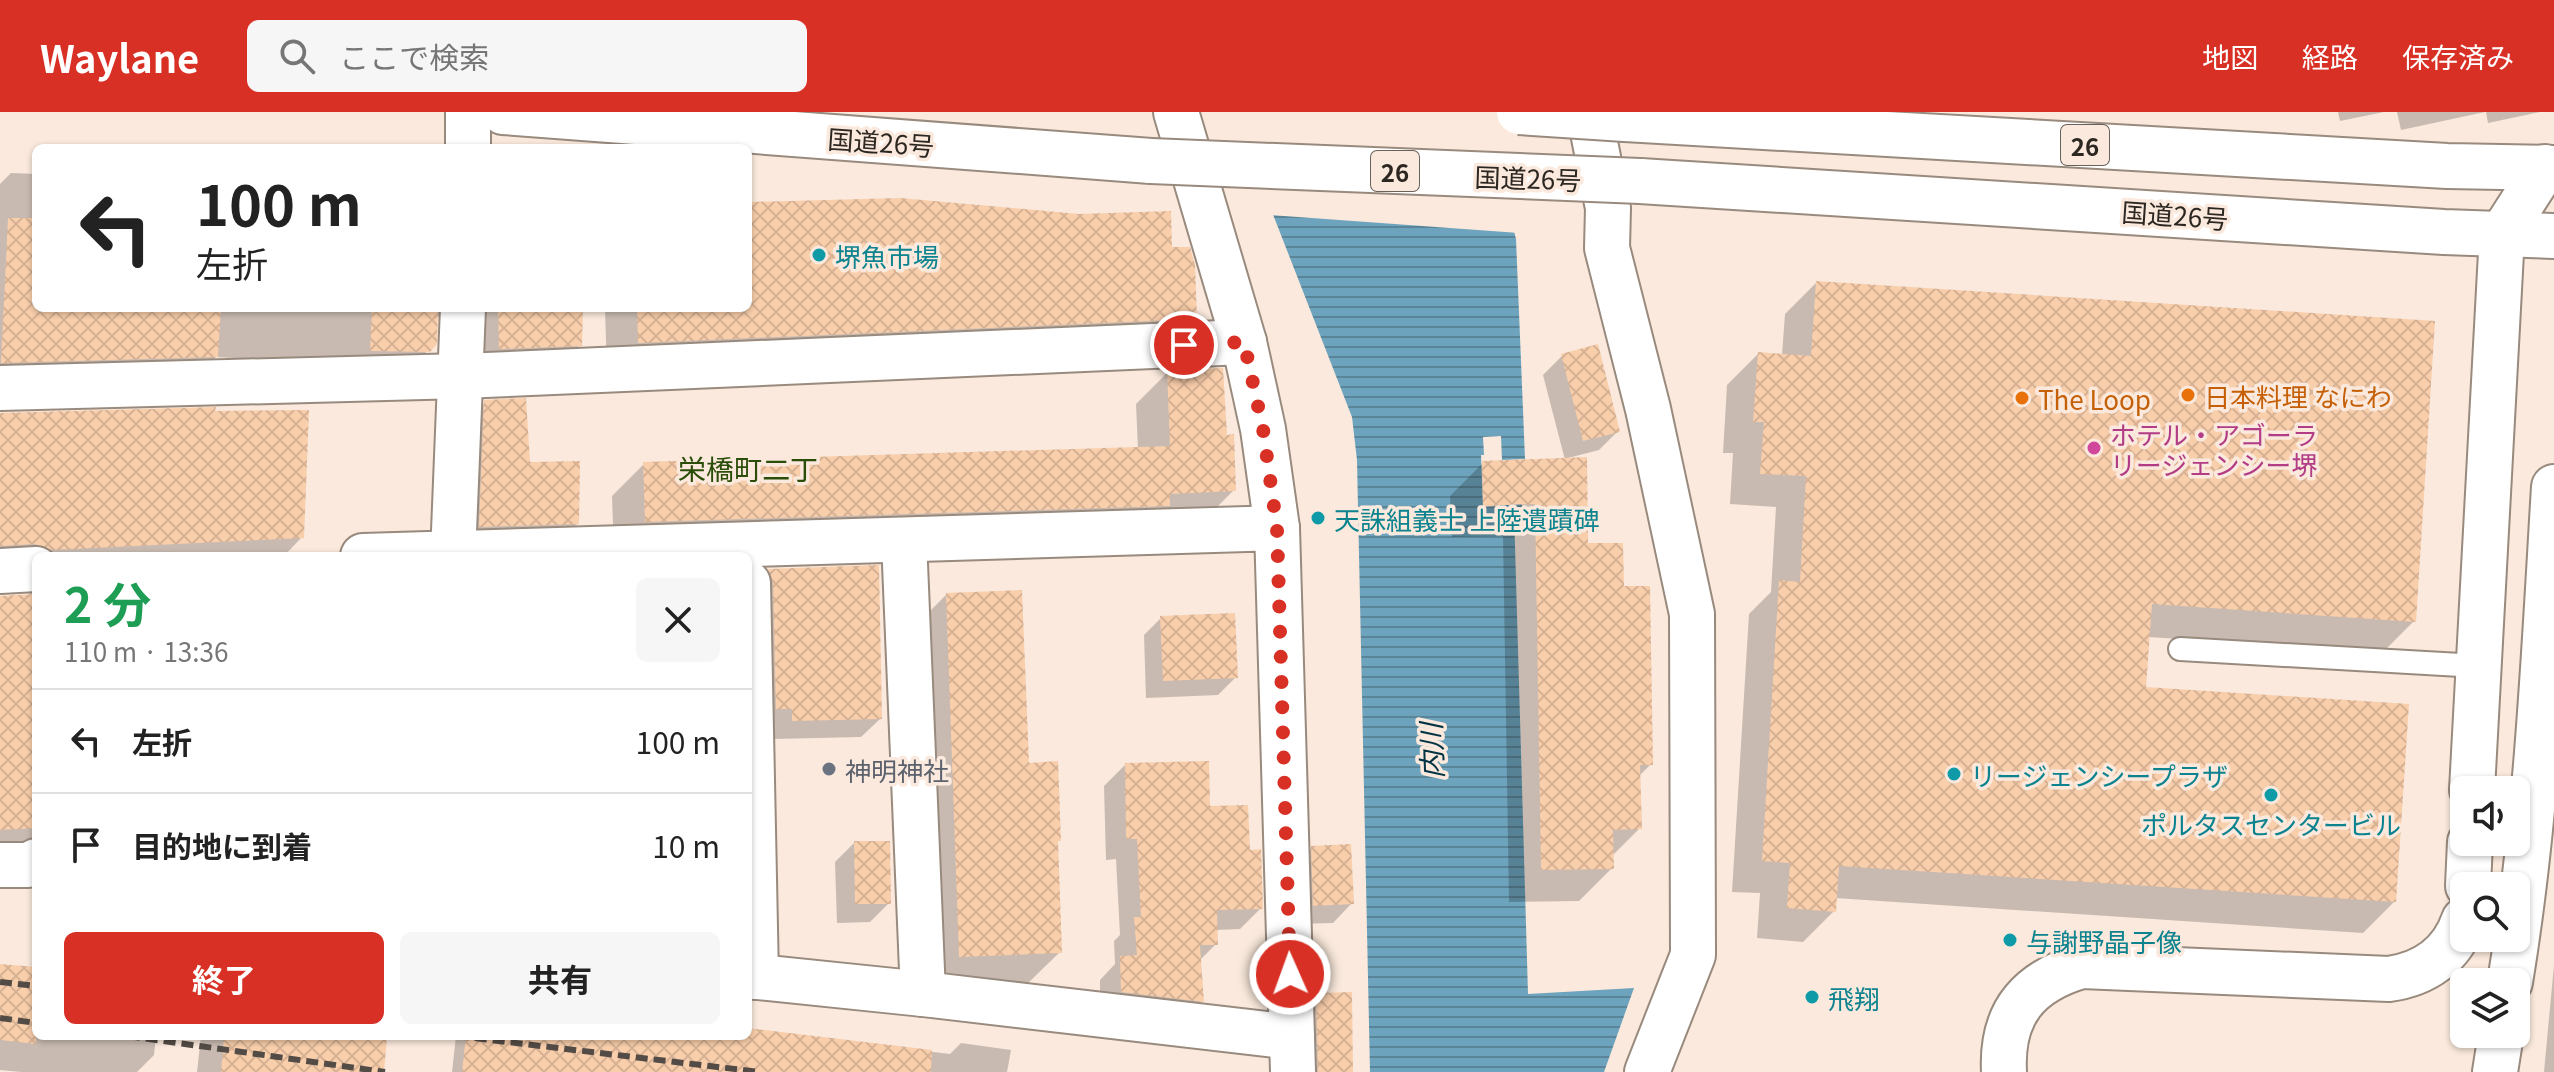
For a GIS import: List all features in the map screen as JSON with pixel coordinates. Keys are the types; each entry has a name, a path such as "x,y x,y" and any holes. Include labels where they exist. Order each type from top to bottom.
{"main road":[{"path":"468,112 468,144"},
{"name":"国道26号","path":"503,112 1151,161 1640,181 2554,236"},
{"path":"752,976 923,994 1292,1055 1277,528 1263,429 1244,342 1176,112"},
{"name":"26","path":"1519,112 2447,166 2551,177"},
{"path":"1607,115 1607,248 1648,409 1692,614 1693,955 1647,1072"},
{"path":"2473,776 2502,234 2551,177"},
{"path":"454,552 463,312"},
{"path":"0,388 462,376 1244,342"},
{"path":"2512,968 2548,682 2554,487"},
{"path":"752,560 904,540 1277,528"},
{"path":"904,540 923,994"},
{"path":"0,571 32,569"},
{"path":"0,865 32,863"},
{"path":"2004,1072 2003,1049 2008,1026 2020,1003 2037,986 2058,973 2082,966 2397,978 2421,971 2435,962 2450,945"},
{"path":"2495,1072 2499,1048"}],"lane":[{"path":"2180,649 2478,666"}],"water":[{"name":"内川","path":"1233,112 1484,112 1516,239 1525,459 1502,460 1501,436 1483,437 1484,455 1481,455 1483,507 1500,506 1500,496 1522,495 1522,510 1514,511 1528,994 1634,988 1604,1072 1370,1072 1357,460 1352,417"}],"pier":[{"path":"1229,112 1488,112 1519,233 1269,215"}],"building":[{"path":"900,198 1079,214 1171,211 1172,247 1190,247 1195,265 1197,319 638,343 637,312 752,312 752,202"},
{"path":"8,218 32,218 32,312 221,312 218,357 1,363"},
{"path":"1816,281 2435,321 2416,622 2152,604 2146,687 2409,704 2396,902 1839,866 1836,912 1787,908 1790,863 1762,861 1779,580 1800,582 1806,476 1760,474 1764,422 1753,422 1758,352 1811,356"},
{"path":"372,312 438,312 437,344 430,352 370,351"},
{"path":"498,312 583,312 582,346 499,349"},
{"path":"1598,344 1620,432 1583,441 1561,354"},
{"path":"1223,368 1227,435 1234,434 1236,491 1170,494 1170,506 645,522 643,462 1170,446 1167,370"},
{"path":"526,398 530,462 580,461 579,524 479,527 484,400"},
{"path":"216,407 215,411 309,410 304,538 51,550 35,544 0,546 0,413"},
{"path":"1587,457 1588,543 1623,543 1624,586 1650,586 1653,765 1640,765 1642,829 1613,830 1614,869 1541,870 1535,504 1483,506 1482,461"},
{"path":"879,565 882,719 792,721 792,709 776,709 773,582 768,569"},
{"path":"1022,590 1029,763 1058,761 1062,953 959,957 946,593"},
{"path":"32,594 32,828 0,830 0,596"},
{"path":"1235,613 1238,678 1163,681 1160,616"},
{"path":"1209,761 1210,806 1248,805 1250,850 1261,849 1263,909 1217,910 1218,945 1200,945 1204,1002 1121,992 1120,956 1137,955 1134,917 1141,917 1137,839 1126,839 1125,763"},
{"path":"854,841 890,841 891,904 855,904"},
{"path":"1351,844 1354,904 1313,906 1311,846"},
{"path":"0,964 32,967 32,1040 36,1040 36,1044 0,1040"},
{"path":"1352,992 1353,1072 1318,1072 1316,993"},
{"path":"752,1028 932,1050 931,1072 462,1072 466,1040 752,1040"},
{"path":"224,1040 387,1040 384,1072 221,1072"}],"railway":[{"path":"0,982 32,986"},
{"path":"0,1018 32,1022"},
{"path":"157,1040 385,1072"},
{"path":"491,1040 760,1072"}],"place":[{"name":"堺魚市場","path":"819,255"},
{"name":"日本料理 なにわ","path":"2188,395"},
{"name":"The Loop","path":"2022,398"},
{"name":"ホテル・アゴーラ リージェンシー堺","path":"2094,448"},
{"name":"天誅組義士 上陸遺蹟碑","path":"1318,518"},
{"name":"神明神社","path":"829,769"},
{"name":"リージェンシープラザ","path":"1954,774"},
{"name":"ポルタスセンタービル","path":"2271,795"},
{"name":"与謝野晶子像","path":"2010,940"},
{"name":"飛翔","path":"1812,997"}],"district":[{"name":"栄橋町二丁","path":"748,468"}],"route":[{"path":"1184,345 1244,342 1263,429 1277,528 1290,974"}]}
